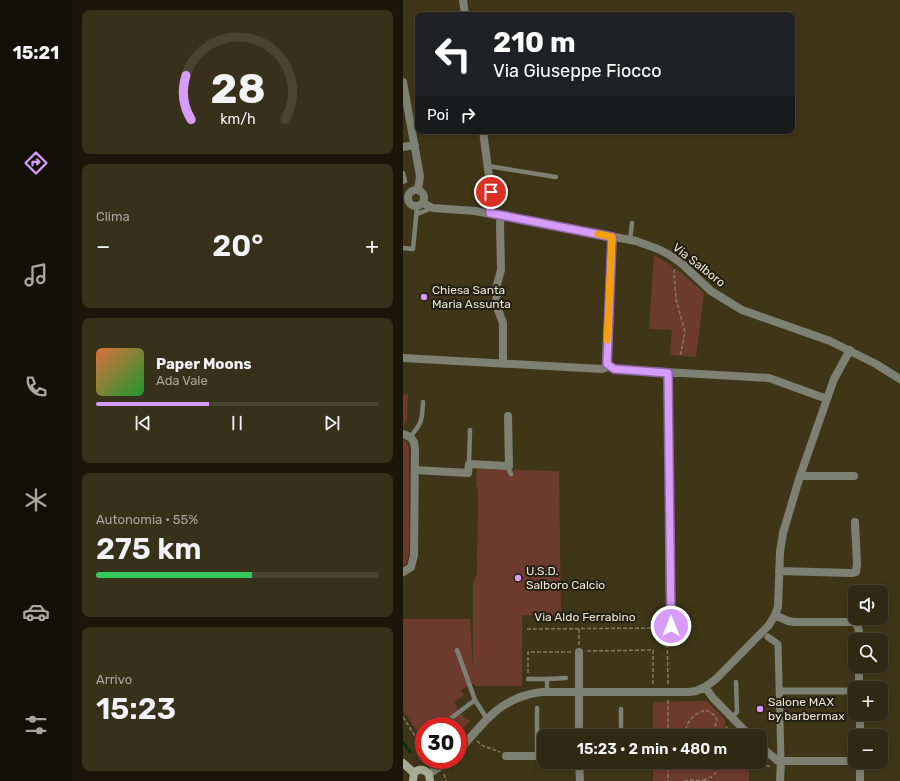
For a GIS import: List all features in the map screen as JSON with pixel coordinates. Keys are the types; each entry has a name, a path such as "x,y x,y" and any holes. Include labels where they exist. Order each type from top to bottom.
{"main road":[{"path":"403,762 413,777 422,769 425,770 429,777"}],"street":[{"path":"463,0 465,12"},
{"path":"403,82 420,176 417,190 424,195 419,208"},
{"path":"483,134 492,198 490,213"},
{"path":"403,147 415,144"},
{"name":"Via Salboro","path":"417,190 410,193 406,201 412,206 419,208 490,213 630,240 657,249 677,260 711,291 742,310 830,341 851,350 900,379"},
{"path":"501,216 501,270 496,288 497,307 503,323 503,363"},
{"path":"612,237 606,360 609,366 614,369 769,378 827,400"},
{"path":"467,742 499,708 513,699 529,694 547,692 654,692 668,695 696,691 705,687 716,679 763,630 775,615 778,607 779,571 783,533 800,476 834,380 851,350"},
{"path":"403,358 602,369 609,366"},
{"path":"668,373 669,627"},
{"path":"415,470 468,473 469,464 510,470 508,416"},
{"path":"403,572 411,567 415,555 415,449 414,442 407,436"},
{"path":"800,476 855,476"},
{"path":"779,571 856,572 855,522"},
{"path":"775,615 794,622 854,622 857,624 859,633"},
{"path":"768,637 778,644 781,763 780,781"},
{"path":"579,652 579,729"},
{"path":"705,687 731,720 742,728"},
{"path":"779,691 848,691"},
{"path":"767,753 781,763 848,761"},
{"path":"506,756 537,756"},
{"path":"429,777 439,769"},
{"path":"579,769 579,781"},
{"path":"860,769 860,781"}],"lane":[{"path":"488,166 556,178"},
{"path":"403,174 405,181 403,182"},
{"path":"419,208 421,212 433,208"},
{"path":"403,248 413,249 419,208"},
{"path":"630,240 632,223"},
{"path":"407,436 420,426 423,402"},
{"path":"469,464 470,430"},
{"path":"457,650 475,700 487,719"},
{"path":"528,679 566,678"},
{"path":"547,679 547,692"},
{"path":"731,720 737,712 736,682"},
{"path":"453,717 475,700"},
{"path":"537,708 539,729"},
{"path":"621,709 621,729"}],"path":[{"path":"675,270 676,300 685,332 680,357"},
{"path":"668,729 669,627"},
{"name":"Via Aldo Ferrabino","path":"527,629 669,627"},
{"path":"579,629 579,652"},
{"path":"528,679 528,652 653,650 654,692"},
{"path":"687,729 687,725 692,717 706,710 714,715 717,720 714,729"},
{"path":"403,717 415,736"},
{"path":"726,729 731,720"},
{"path":"472,746 477,741 481,745 499,751 506,756"},
{"path":"767,764 781,763"},
{"path":"668,769 668,781"},
{"path":"703,780 712,777 718,769"},
{"path":"443,773 447,781"},
{"path":"684,781 709,781"}],"shaded area":[{"path":"654,255 673,266 672,268 677,271 678,270 704,293 696,357 670,355 672,330 649,329"},
{"path":"403,394 408,395 407,418 403,427"},
{"path":"403,440 406,441 409,449 409,554 406,564 403,565"},
{"name":"U.S.D. Salboro Calcio","path":"477,469 559,471 561,616 522,615 522,686 475,686 473,683 461,690 464,695 454,702 461,714 465,717 415,717 415,728 403,710 403,619 470,619 473,670 473,583 477,574 478,487 476,487"},
{"path":"707,701 725,719 725,729 653,729 653,702"},
{"path":"653,769 749,769 749,781 653,781"}],"waterway":[{"path":"403,742 410,752"}],"slow traffic":[{"path":"598,234 612,237 607,340"}],"place":[{"name":"Chiesa Santa Maria Assunta","path":"424,297"},
{"name":"U.S.D. Salboro Calcio","path":"518,578"},
{"name":"Salone MAX by barbermax","path":"760,709"}],"route":[{"path":"491,192 492,198 490,213 612,237 610,252 607,364 614,369 668,373 670,432 671,626"}]}
